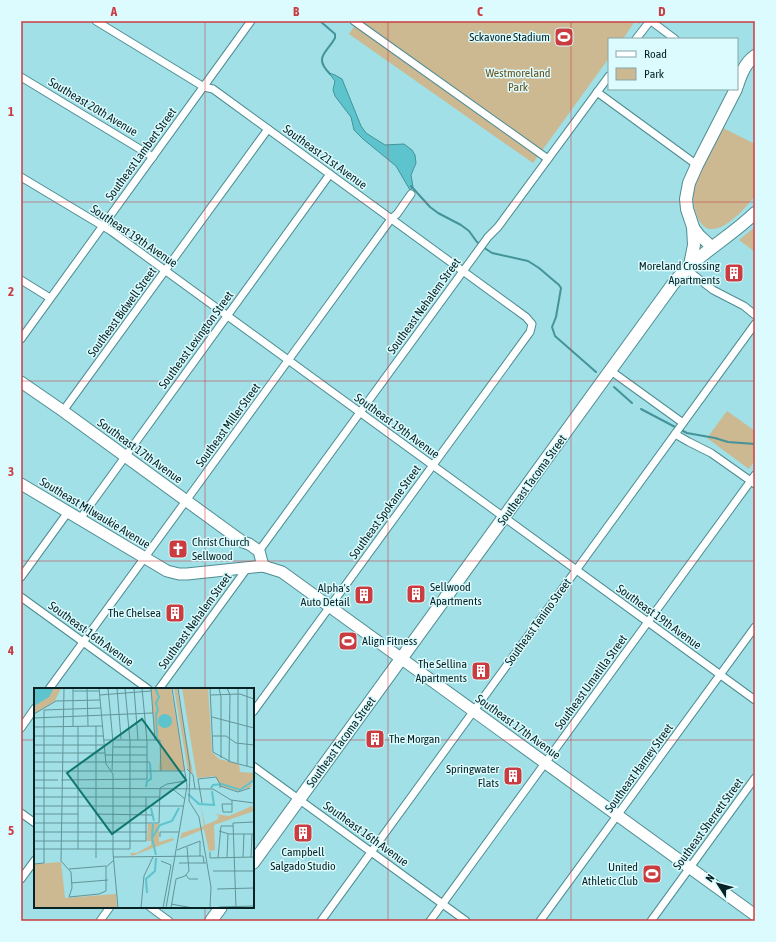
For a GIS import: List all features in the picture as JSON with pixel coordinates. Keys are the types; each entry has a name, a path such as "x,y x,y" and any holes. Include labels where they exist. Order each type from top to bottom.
{"main road":[{"path":"738,83 746,66 755,56"},
{"path":"688,267 694,247 692,227 688,216 686,199 689,183 735,90"},
{"path":"692,227 712,247 735,231 755,213"},
{"name":"Southeast Tacoma Street","path":"254,862 674,284 688,267 712,247"},
{"name":"Southeast 17th Avenue","path":"21,382 243,542 250,544 259,551"},
{"name":"Southeast Milwaukie Avenue","path":"21,484 167,571 187,574 248,567"},
{"path":"243,542 251,554 248,567"},
{"path":"259,551 263,566"},
{"name":"Southeast 17th Avenue","path":"248,567 263,566 282,572 755,916"},
{"path":"211,921 220,908"}],"street":[{"name":"Southeast 21st Avenue","path":"96,21 204,86 213,89 526,317 532,324"},
{"name":"Southeast Lambert Street","path":"21,339 251,21"},
{"path":"354,21 548,159"},
{"path":"637,38 650,21 675,38"},
{"name":"Southeast 20th Avenue","path":"21,77 153,157"},
{"name":"Southeast Nehalem Street","path":"259,551 488,237 498,227 608,77"},
{"path":"598,92 697,165"},
{"name":"Southeast Bidwell Street","path":"63,411 268,129"},
{"name":"Southeast Lexington Street","path":"80,519 124,456 330,174"},
{"name":"Southeast 19th Avenue","path":"21,178 102,226 166,271 755,700"},
{"name":"Southeast Miller Street","path":"50,688 390,219 397,214 411,194"},
{"path":"688,267 713,290 744,306 755,315"},
{"path":"21,280 50,298"},
{"name":"Southeast Spokane Street","path":"254,711 530,332 532,324"},
{"name":"Southeast Tenino Street","path":"321,921 755,324"},
{"path":"611,371 682,425"},
{"path":"675,434 711,453 754,480"},
{"name":"Southeast Umatilla Street","path":"430,921 648,622 754,480"},
{"path":"21,577 68,512"},
{"name":"Southeast Nehalem Street","path":"160,688 248,567"},
{"name":"Southeast 16th Avenue","path":"21,597 147,688"},
{"name":"Southeast Harney Street","path":"540,921 755,627"},
{"path":"21,728 34,709"},
{"name":"Southeast 16th Avenue","path":"254,767 372,851 466,921"},
{"name":"Southeast Sherrett Street","path":"651,921 755,778"},
{"path":"21,813 34,822"},
{"path":"21,879 34,861"},
{"path":"100,921 109,908"},
{"path":"151,908 169,921"}],"green space":[{"name":"Westmoreland Park","path":"358,21 635,21 624,38 608,38 608,59 533,163 349,34"},
{"path":"723,128 755,144 755,196 735,218 718,228 710,229 703,225 697,216 693,192 703,166"},
{"path":"755,227 755,252 739,240"},
{"path":"727,411 755,431 755,460 749,469 707,438"}],"water":[{"path":"329,73 342,79 361,126 366,133 385,145 404,144 412,150 415,155 416,163 411,175 413,187 410,190 396,166 354,130 351,117 335,96 333,90 335,81"}],"waterway":[{"path":"320,21 335,34 335,38 323,55 322,59 322,63 330,74"},
{"path":"411,186 430,207 461,225 469,231 477,242 486,249 492,253 528,261 559,285 561,288 556,317 552,327 555,336 596,372"},
{"path":"614,387 632,403"},
{"path":"641,409 677,428"},
{"path":"681,430 687,433 728,442 755,444"}],"place":[{"name":"Sckavone Stadium","path":"564,37"},
{"name":"Moreland Crossing Apartments","path":"734,273"},
{"name":"Christ Church Sellwood","path":"178,549"},
{"name":"Sellwood Apartments","path":"416,594"},
{"name":"Alpha's Auto Detail","path":"364,595"},
{"name":"The Chelsea","path":"175,613"},
{"name":"Align Fitness","path":"348,641"},
{"name":"The Sellina Apartments","path":"481,671"},
{"name":"The Morgan","path":"375,739"},
{"name":"Springwater Flats","path":"513,776"},
{"name":"Campbell Salgado Studio","path":"303,833"},
{"name":"United Athletic Club","path":"652,874"}]}
